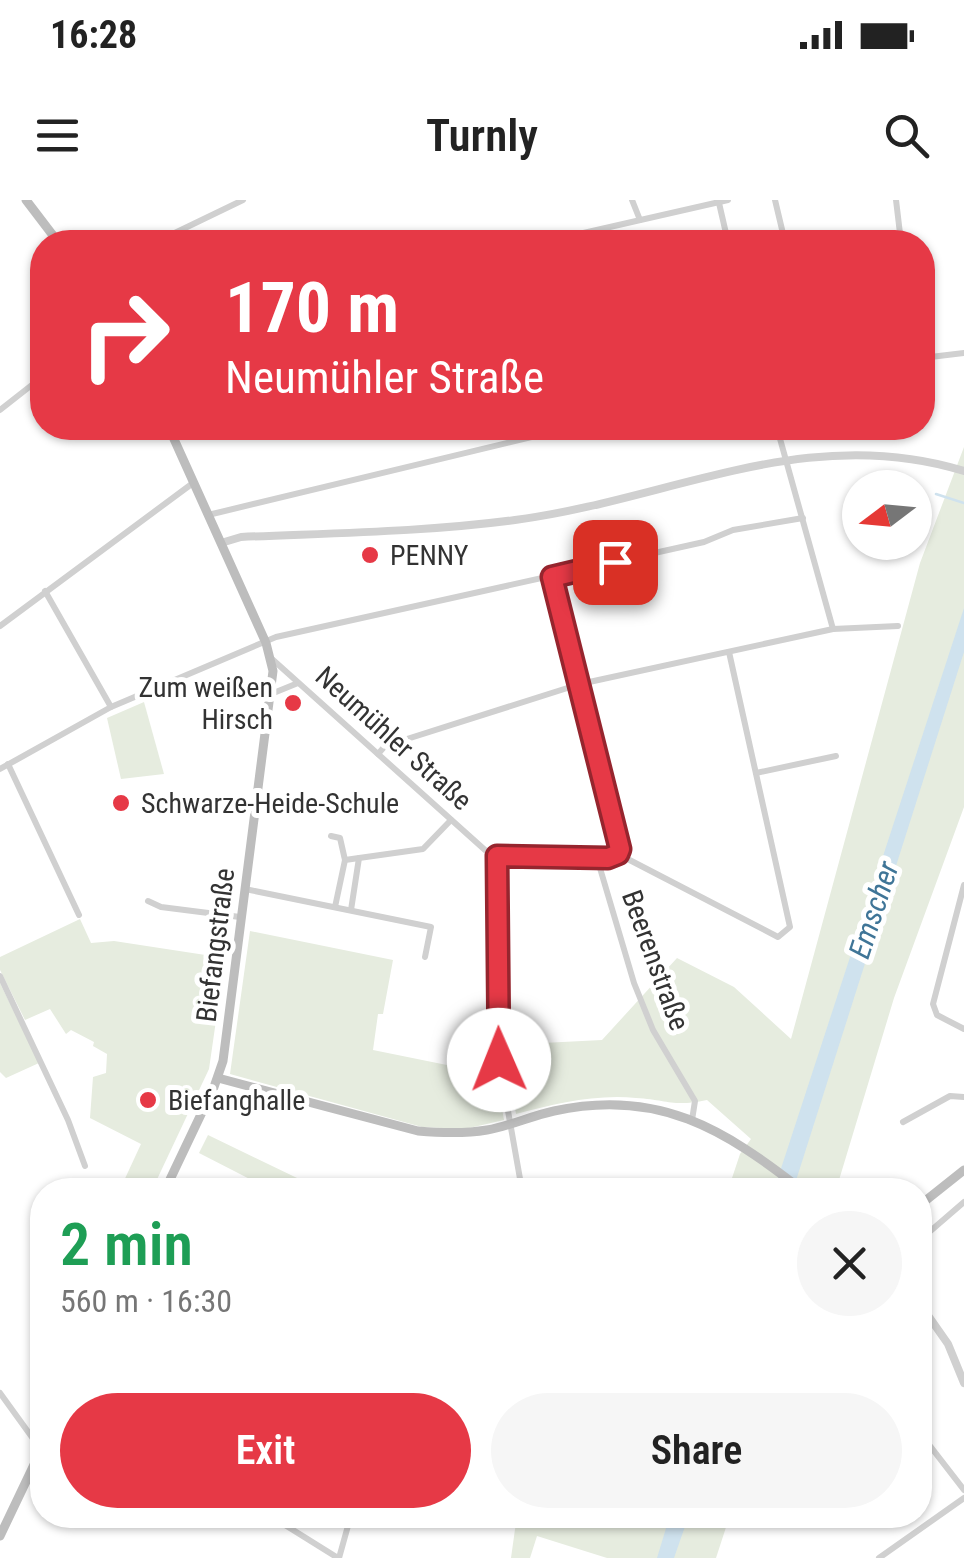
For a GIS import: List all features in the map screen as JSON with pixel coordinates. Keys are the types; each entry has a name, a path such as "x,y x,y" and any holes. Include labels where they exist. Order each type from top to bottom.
{"main road":[{"path":"26,200 49,230"},
{"name":"Neumühler Straße","path":"174,440 271,658"},
{"name":"Biefangstraße","path":"171,1178 223,1061 273,671 271,658"},
{"path":"218,1078 418,1131 466,1133 549,1112 596,1106 640,1107 692,1120 731,1137 787,1178"},
{"path":"932,1196 964,1170"},
{"path":"0,1536 30,1472"}],"street":[{"path":"181,230 243,200"},
{"path":"632,200 640,220"},
{"path":"596,230 728,200"},
{"path":"775,200 781,230"},
{"path":"896,200 900,230"},
{"path":"719,202 725,230"},
{"path":"935,357 964,354"},
{"path":"0,410 30,387"},
{"path":"208,515 519,440"},
{"path":"781,440 833,629"},
{"path":"221,543 241,537 516,520 836,453 918,460 964,471"},
{"path":"0,626 193,483"},
{"path":"0,769 111,707 291,634 704,542 733,530 803,518"},
{"path":"552,577 620,840 618,854"},
{"path":"45,592 111,707"},
{"path":"378,754 385,746 580,684 833,629 898,626"},
{"path":"521,1178 498,1045 497,856 597,858 618,854 778,937 790,927 729,652"},
{"name":"Neumühler Straße","path":"271,658 485,850 497,856"},
{"path":"270,694 298,683"},
{"path":"756,773 836,756"},
{"path":"8,764 79,915"},
{"path":"344,860 423,850 452,820"},
{"path":"332,836 340,838 344,860 335,907"},
{"path":"351,910 359,858"},
{"name":"Beerenstraße","path":"597,858 634,983 653,1030 695,1102 692,1120"},
{"path":"964,885 933,1004 937,1015 964,1029"},
{"path":"244,888 431,927 425,957"},
{"path":"148,902 240,917"},
{"path":"0,976 68,1120 85,1166"},
{"path":"903,1122 950,1096 964,1097"},
{"path":"932,1230 964,1202"},
{"path":"932,1321 948,1344 964,1384"},
{"path":"0,1393 30,1434"},
{"path":"932,1449 964,1490"},
{"path":"932,1520 964,1498"},
{"path":"289,1528 338,1558 347,1528"},
{"path":"878,1558 921,1528"}],"shaded area":[{"path":"964,447 964,807 894,998 840,1178 732,1178 740,1154 751,1139 707,1100 678,1103 605,1097 516,1114 504,1045 602,1040 677,958 734,987 791,1039 920,563 932,560 932,531"},
{"path":"144,702 164,774 121,779 107,718"},
{"path":"80,919 91,943 114,941 225,958 209,1069 158,1178 125,1178 141,1144 90,1118 93,1077 106,1073 107,1054 71,1030 66,1034 50,1009 25,1020 0,970 0,957"},
{"path":"250,931 393,960 373,1050 496,1075 504,1120 465,1129 422,1127 230,1074"},
{"path":"0,983 39,1063 6,1078 0,1072"},
{"path":"208,1135 297,1178 248,1178 199,1153"},
{"path":"515,1528 726,1528 716,1558 607,1558 537,1536 530,1558 511,1558"}],"water":[{"name":"Emscher","path":"964,608 964,652 797,1178 778,1178"},
{"path":"666,1528 684,1528 674,1558 657,1558"}],"waterway":[{"path":"936,494 964,503"}],"place":[{"name":"PENNY","path":"370,555"},
{"name":"Zum weißen Hirsch","path":"293,703"},
{"name":"Schwarze-Heide-Schule","path":"121,803"},
{"name":"Biefanghalle","path":"148,1100"}],"route":[{"path":"499,1060 497,856 608,858 620,849 552,577 615,562"}]}
